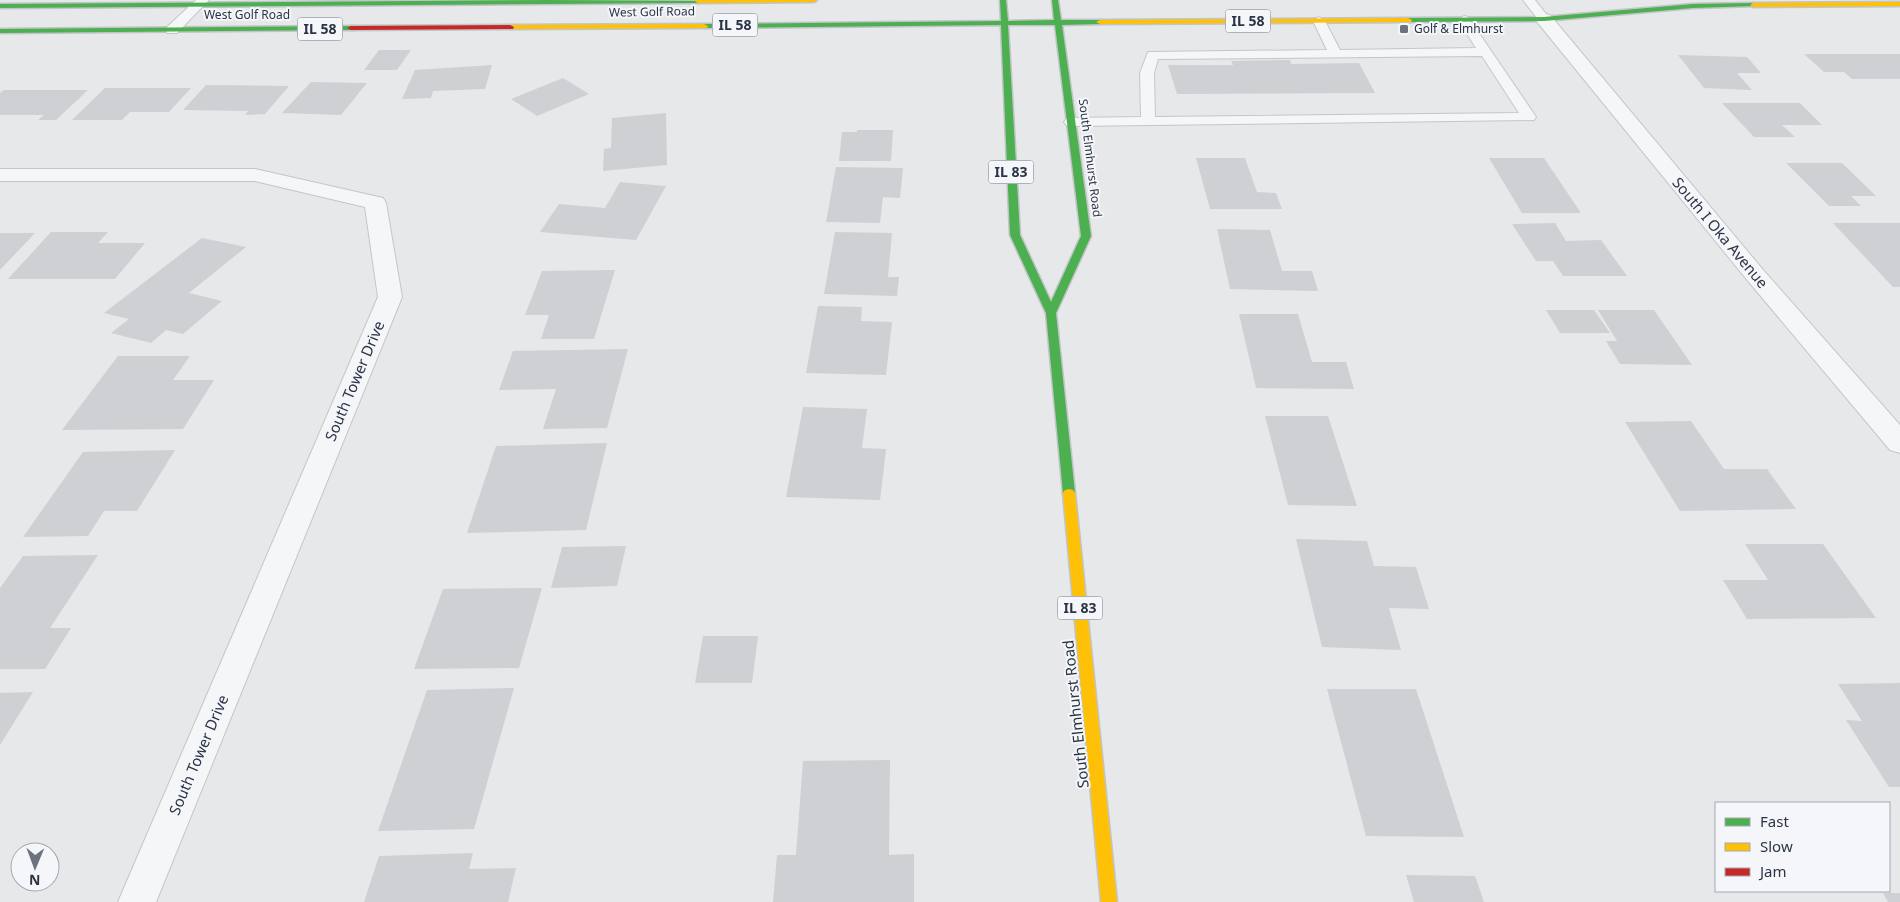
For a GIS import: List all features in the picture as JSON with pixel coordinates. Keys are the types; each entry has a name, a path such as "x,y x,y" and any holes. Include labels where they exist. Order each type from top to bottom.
{"main road":[{"name":"West Golf Road","path":"0,6 201,2 814,0"},
{"name":"South Elmhurst Road","path":"1003,0 1015,235 1052,314 1109,902"},
{"name":"South Elmhurst Road","path":"1052,314 1086,236 1056,0"},
{"name":"West Golf Road","path":"1619,1 1696,4"},
{"name":"West Golf Road","path":"0,31 1544,19 1696,4 1759,2 1900,4"}],"street":[{"name":"South I Oka Avenue","path":"1544,19 1756,276 1900,443"},
{"name":"South Tower Drive","path":"0,175 255,175 375,203 390,296 137,902"}],"lane":[{"path":"1528,0 1544,19"},
{"path":"172,30 201,2"},
{"path":"1071,122 1529,117 1464,20"},
{"path":"1319,21 1336,54"},
{"path":"1148,121 1147,73 1154,55 1485,52"}],"building":[{"path":"379,50 411,50 397,70 364,70"},
{"path":"1804,54 1900,54 1900,79 1852,79 1844,72 1824,72"},
{"path":"1678,55 1747,57 1761,73 1737,73 1752,90 1704,88"},
{"path":"1290,60 1291,64 1359,63 1375,93 1177,94 1168,65 1233,65 1231,61"},
{"path":"492,65 485,89 433,91 431,98 402,99 415,70"},
{"path":"563,78 589,94 537,116 511,99"},
{"path":"311,82 367,83 341,115 282,113"},
{"path":"206,85 289,86 265,114 245,115 248,111 183,110"},
{"path":"105,88 191,88 169,112 130,112 122,120 72,120"},
{"path":"4,90 88,90 56,120 38,120 44,115 0,115 0,93"},
{"path":"1722,103 1800,103 1822,125 1782,125 1795,137 1754,137"},
{"path":"666,113 667,165 603,171 604,149 611,148 612,118"},
{"path":"857,130 893,130 891,161 839,161 842,132 857,132"},
{"path":"1196,158 1245,158 1257,192 1276,193 1282,209 1210,209"},
{"path":"1489,158 1544,158 1581,213 1522,213"},
{"path":"1786,163 1842,163 1876,196 1851,196 1861,206 1829,206"},
{"path":"836,167 903,168 900,198 883,197 880,223 826,222"},
{"path":"620,182 666,186 636,240 540,232 559,204 605,208"},
{"path":"1555,223 1566,241 1601,240 1627,276 1563,276 1553,261 1536,261 1512,224"},
{"path":"1833,223 1900,223 1900,287 1893,287"},
{"path":"1217,229 1270,230 1282,271 1312,271 1318,291 1230,289"},
{"path":"51,232 108,232 98,243 145,243 115,279 8,279"},
{"path":"835,232 892,233 888,277 899,277 897,296 824,294"},
{"path":"0,233 35,233 0,270"},
{"path":"202,238 246,247 189,293 222,301 183,334 166,330 151,343 111,333 129,319 104,313"},
{"path":"615,270 594,339 541,339 549,315 525,315 542,271"},
{"path":"818,306 862,307 861,321 892,322 886,375 806,373"},
{"path":"1546,310 1594,310 1610,333 1560,333"},
{"path":"1598,310 1654,310 1692,365 1620,364 1606,341 1617,341"},
{"path":"1239,314 1298,314 1312,362 1346,362 1354,389 1256,388"},
{"path":"628,349 607,428 543,429 556,389 499,390 513,351"},
{"path":"118,356 190,356 173,380 214,380 183,429 62,430"},
{"path":"803,407 867,409 862,448 886,449 880,500 786,497"},
{"path":"1265,416 1328,416 1357,506 1288,505"},
{"path":"1691,421 1724,469 1767,469 1796,509 1680,511 1625,422"},
{"path":"607,443 586,530 467,533 496,446"},
{"path":"175,450 137,511 104,511 88,536 23,537 83,452"},
{"path":"1296,539 1367,541 1374,566 1416,567 1429,609 1389,608 1401,650 1322,647"},
{"path":"1745,544 1823,544 1876,618 1747,619 1723,580 1768,580"},
{"path":"626,546 617,586 551,588 562,547"},
{"path":"98,555 50,628 71,628 45,669 0,669 0,588 23,556"},
{"path":"542,588 519,668 414,669 443,589"},
{"path":"703,636 758,636 752,683 695,683"},
{"path":"1900,683 1900,787 1889,787 1846,720 1862,721 1838,684"},
{"path":"514,688 474,829 378,831 427,690"},
{"path":"1327,689 1416,689 1464,837 1366,836"},
{"path":"33,692 0,745 0,693"},
{"path":"890,760 889,855 914,854 914,902 773,902 777,855 796,855 803,761"},
{"path":"473,853 469,869 516,868 508,902 364,902 379,856"},
{"path":"1406,875 1475,876 1484,902 1414,902"},
{"path":"1883,893 1900,893 1900,902 1888,902"}],"traffic: fast":[{"path":"1003,0 1015,235 1051,313 1069,493"},
{"path":"1051,313 1086,236 1055,0"},
{"path":"0,6 698,1"},
{"path":"1408,20 1544,19 1693,6 1753,5"},
{"path":"704,26 1100,22"},
{"path":"0,31 351,28"}],"traffic: slow":[{"path":"698,1 814,0"},
{"path":"1753,5 1900,4"},
{"path":"1100,22 1408,20"},
{"path":"510,27 704,26"},
{"path":"1069,493 1109,902"}],"traffic: jam":[{"path":"351,28 510,27"}],"place":[{"name":"Golf & Elmhurst","path":"1404,29"}]}
